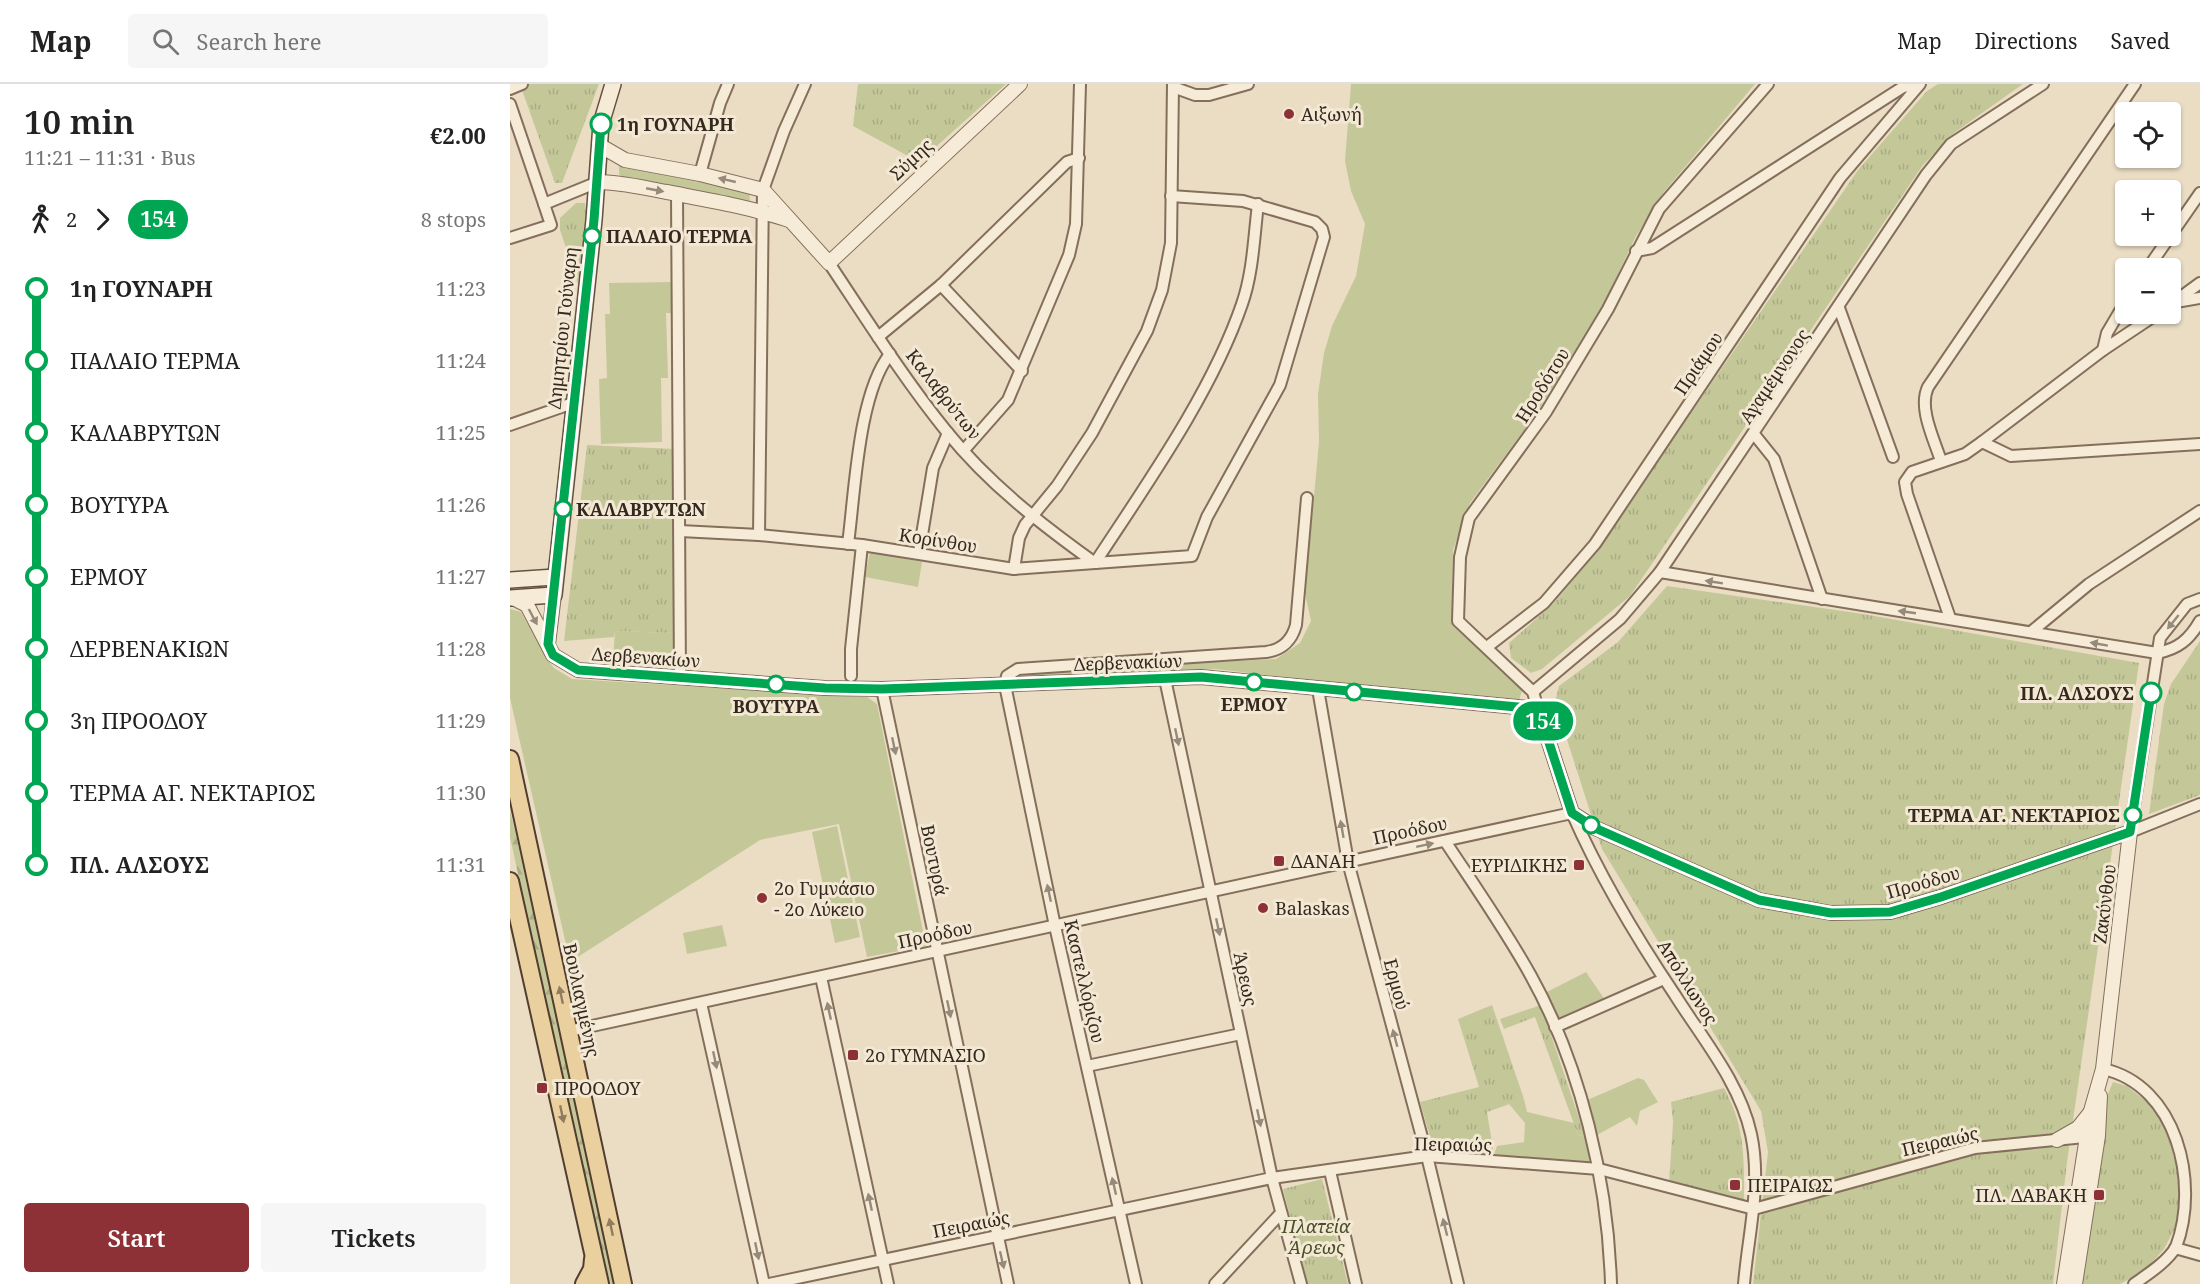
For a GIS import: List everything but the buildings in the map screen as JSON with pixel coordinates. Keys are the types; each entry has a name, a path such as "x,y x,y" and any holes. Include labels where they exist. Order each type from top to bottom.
{"main road":[{"name":"Δημητρίου Γούναρη","path":"554,595 601,124 613,84"},
{"path":"510,580 555,577"},
{"path":"511,598 554,595"},
{"name":"Βουλιαγμένης","path":"510,759 623,1284"},
{"path":"510,881 600,1284"},
{"path":"584,1284 592,1269 593,1255"}],"street":[{"path":"510,88 522,84"},
{"path":"700,174 720,103 728,84"},
{"path":"759,535 763,190 784,131 805,84"},
{"name":"Σύμης","path":"829,263 1020,84"},
{"path":"964,450 1008,400 1070,255 1076,224 1080,84"},
{"path":"1014,569 1019,538 1031,516 1057,486 1092,433 1147,331 1162,290 1171,243 1173,86 1195,95 1226,91 1248,84"},
{"name":"Ηροδότου","path":"1538,709 1533,692 1458,621 1460,557 1469,518 1546,412 1608,309 1659,209 1768,84"},
{"path":"1636,251 1652,248 1903,87 1919,84"},
{"name":"Πριάμου","path":"1487,647 1544,603 1595,544 1840,178 1919,84"},
{"name":"Αγαμέμνονος","path":"1533,692 1620,619 1660,572 1926,175 1951,144 2043,84"},
{"path":"1941,461 1923,397 1928,387 2134,84"},
{"path":"510,104 551,225 510,238"},
{"path":"600,145 625,160 700,174 763,190"},
{"path":"878,337 941,285 1067,162 1079,158"},
{"path":"544,204 597,182"},
{"name":"Καλαβρύτων","path":"597,182 613,182 677,194 761,211 791,221"},
{"name":"Καλαβρύτων","path":"763,190 829,263 878,337 948,433 1031,516 1095,563"},
{"path":"2155,258 2200,193"},
{"path":"677,194 680,677"},
{"path":"1095,563 1166,453 1220,356 1243,302 1258,204 1171,196"},
{"name":"Κορίνθου","path":"680,531 759,535 862,545 1014,569 1192,556 1206,517 1280,385 1324,237 1322,229 1315,222 1258,204"},
{"path":"2181,297 2200,283"},
{"path":"941,285 1022,371"},
{"path":"2181,302 2200,298"},
{"path":"1839,308 1893,457"},
{"path":"2103,350 2107,333 2115,320"},
{"path":"1950,618 1905,482 1912,471 1965,454 2103,350 2142,324"},
{"path":"848,544 868,405 876,378 890,354"},
{"path":"510,425 573,403"},
{"path":"920,553 933,468 948,433"},
{"path":"1754,434 1774,459 1822,599"},
{"path":"1982,442 2011,456 2200,444"},
{"name":"Δερβενακίων","path":"1005,685 1007,676 1018,669 1269,652 1287,643 1296,625 1307,498"},
{"path":"2031,632 2089,584 2200,511"},
{"path":"851,676 851,649 862,545"},
{"path":"1660,572 1950,618 2157,654 2175,650 2192,634 2200,621"},
{"path":"548,644 554,595"},
{"name":"Δερβενακίων","path":"511,598 527,605 553,655 578,670 825,688 882,689 1201,677 1538,709"},
{"name":"Ζακύνθου","path":"2075,1284 2093,1136 2091,1111 2103,1070 2130,832 2157,654 2160,639 2187,604 2200,599"},
{"name":"Άρεως","path":"1165,679 1272,1178 1301,1284"},
{"name":"Καστελλόριζου","path":"1005,685 1055,926 1136,1284"},
{"name":"Βουτυρά","path":"882,689 1008,1284"},
{"name":"Ερμού","path":"1318,689 1348,862 1427,1156 1458,1284"},
{"name":"Απόλλωνος","path":"1538,709 1572,813 1593,861 1664,979 1727,1077 1745,1111 1754,1157 1754,1209 1744,1284"},
{"name":"Προόδου","path":"569,1031 1572,813 1595,828 1759,900 1831,913 1890,912 1941,897 2130,832 2200,804"},
{"path":"1445,840 1532,977 1555,1027 1580,1097 1599,1169 1609,1238 1611,1284"},
{"path":"821,977 888,1284"},
{"path":"1555,1027 1664,979"},
{"path":"701,1003 764,1284"},
{"path":"1087,1066 1241,1034"},
{"path":"2103,1070 2116,1072 2139,1084 2162,1104 2178,1130 2197,1189 2175,1248 2134,1284"},
{"name":"Ζακύνθου","path":"2064,1284 2084,1157 2101,1113 2099,1088"},
{"path":"2084,1157 2061,1139 2078,1128 2091,1111"},
{"name":"Πειραιώς","path":"769,1284 1272,1178 1427,1156 1599,1169 1754,1209 1975,1148 2093,1136"},
{"path":"1330,1171 1356,1284"},
{"path":"1215,1284 1281,1213"},
{"path":"2175,1248 2200,1256"}],"green space":[{"path":"526,84 599,84 562,183 555,183 522,90"},
{"path":"858,84 1006,84 919,162 853,126"},
{"path":"1351,84 1755,84 1664,192 1636,236 1603,305 1536,414 1470,503 1453,550 1452,619 1522,690 1519,701 1388,690 1216,669 1024,679 1024,675 1124,666 1276,659 1300,643 1311,621 1305,593 1319,442 1318,394 1324,353 1332,326 1356,276 1365,224 1351,191 1345,161"},
{"path":"1938,84 2023,84 1954,133 1923,165 1630,596 1542,669 1531,673 1511,658 1509,643 1553,604 1593,556 1858,170 1927,91"},
{"path":"619,166 749,190 750,201 623,178 619,174"},
{"path":"576,203 585,203 586,213 578,284 560,230 560,218"},
{"path":"672,282 673,313 666,313 668,378 661,378 662,442 601,444 599,379 607,378 605,314 610,314 609,283"},
{"path":"587,445 675,449 674,633 615,631 614,637 564,641"},
{"path":"870,552 922,562 918,587 865,577"},
{"path":"1667,586 1863,614 2139,663 2067,1162 2053,1284 1753,1284 1768,1152 1761,1111 1602,849 1555,702 1559,686 1618,642"},
{"path":"510,609 521,612 554,668 572,679 867,697 877,704 926,946 867,957 839,824 760,840 570,962 510,698"},
{"path":"615,631 674,633 672,663 613,661"},
{"path":"2200,641 2200,795 2149,814 2164,704 2171,684"},
{"path":"510,810 615,1284 607,1284 510,837"},
{"path":"837,826 860,937 835,943 812,832"},
{"path":"722,925 727,946 687,954 683,933"},
{"path":"1586,972 1605,1000 1558,1021 1545,993"},
{"path":"1492,1005 1524,1099 1487,1112 1494,1155 1433,1147 1420,1102 1479,1087 1458,1019"},
{"path":"1541,1005 1585,1136 1578,1135 1535,1017 1504,1029 1500,1019"},
{"path":"1638,1078 1644,1080 1658,1102 1640,1111 1637,1126 1630,1117 1595,1136 1585,1101"},
{"path":"2113,1082 2127,1086 2146,1101 2167,1127 2186,1193 2174,1230 2164,1249 2144,1271 2120,1284 2082,1284 2108,1094"},
{"path":"1724,1088 1740,1131 1744,1205 1669,1184 1673,1122 1671,1102"},
{"path":"1524,1099 1527,1112 1574,1123 1578,1135 1585,1136 1590,1164 1494,1155 1497,1146 1524,1142 1525,1123 1509,1104"},
{"name":"Πλατεία Άρεως","path":"1322,1179 1348,1284 1307,1284 1283,1189"}],"bus line":[{"name":"154","path":"601,124 594,220 548,644 553,655 578,670 825,688 882,689 1201,677 1538,709 1572,813 1595,828 1653,855 1759,900 1831,913 1890,912 1941,897 2130,832 2151,693"}],"place":[{"name":"Αιξωνή","path":"1289,114"},
{"name":"1η ΓΟΥΝΑΡΗ","path":"601,124"},
{"name":"ΠΑΛΑΙΟ ΤΕΡΜΑ","path":"592,236"},
{"name":"ΚΑΛΑΒΡΥΤΩΝ","path":"563,509"},
{"name":"ΕΡΜΟΥ","path":"1254,682"},
{"name":"ΒΟΥΤΥΡΑ","path":"776,684"},
{"name":"ΠΛ. ΑΛΣΟΥΣ","path":"2151,693"},
{"name":"ΤΕΡΜΑ ΑΓ. ΝΕΚΤΑΡΙΟΣ","path":"2133,815"},
{"name":"ΔΑΝΑΗ","path":"1279,861"},
{"name":"ΕΥΡΙΔΙΚΗΣ","path":"1579,865"},
{"name":"2ο Γυμνάσιο - 2ο Λύκειο","path":"762,898"},
{"name":"Balaskas","path":"1263,908"},
{"name":"2ο ΓΥΜΝΑΣΙΟ","path":"853,1055"},
{"name":"ΠΡΟΟΔΟΥ","path":"542,1088"},
{"name":"ΠΕΙΡΑΙΩΣ","path":"1735,1185"},
{"name":"ΠΛ. ΔΑΒΑΚΗ","path":"2099,1195"}]}
